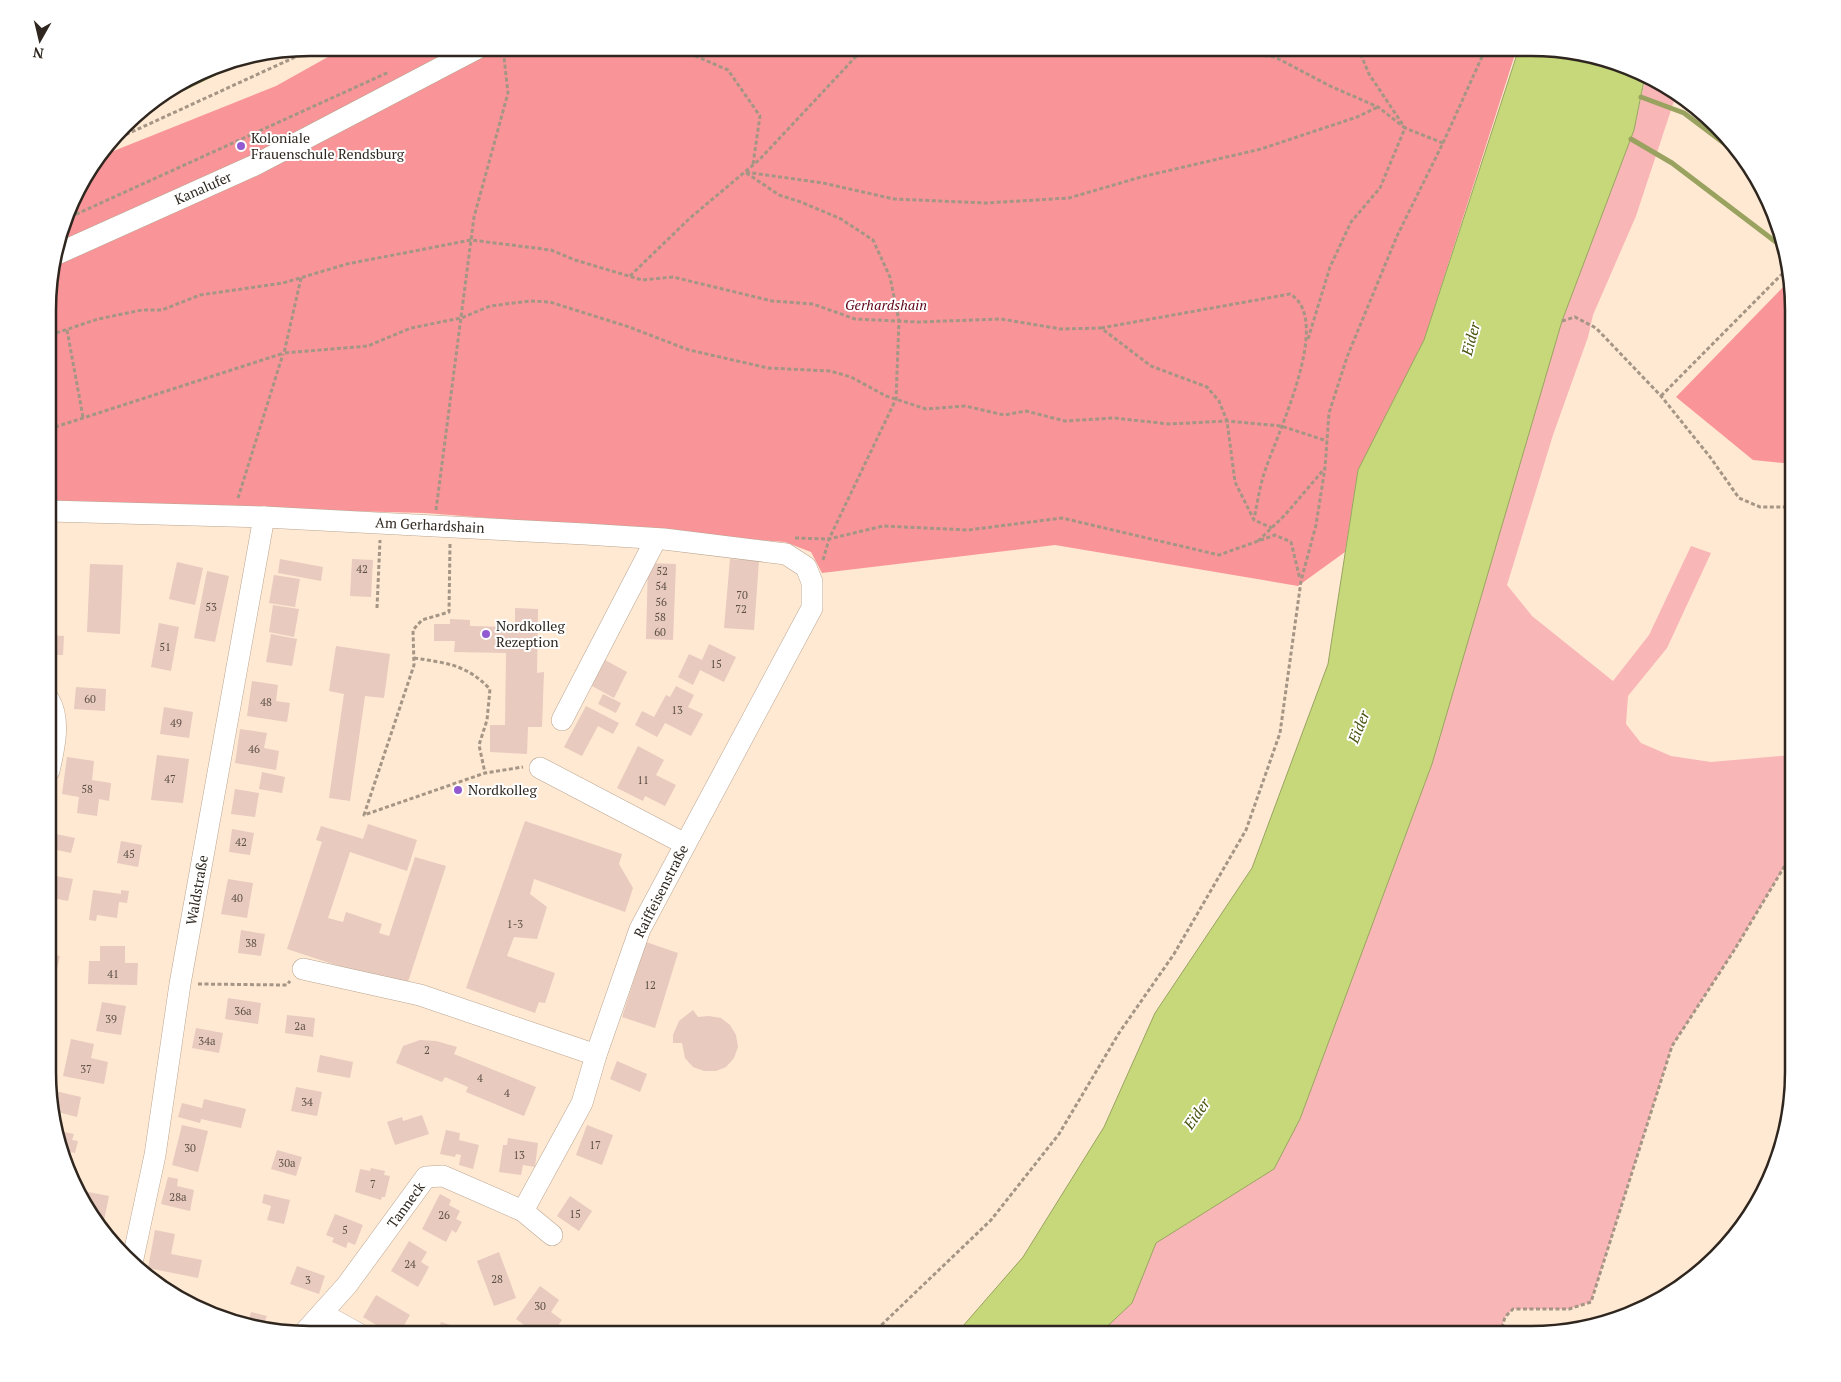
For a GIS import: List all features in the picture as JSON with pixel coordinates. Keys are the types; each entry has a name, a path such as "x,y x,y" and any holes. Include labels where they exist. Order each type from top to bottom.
{"street":[{"name":"Kanalufer","path":"63,251 255,165 463,56"},
{"name":"Am Gerhardshain","path":"56,511 264,517 441,517 786,554 806,566"},
{"name":"Waldstraße","path":"134,1254 155,1155 180,984 264,517"},
{"path":"562,720 656,539"},
{"name":"Raiffeisenstraße","path":"596,1055 640,929 812,608 812,582 806,566"},
{"path":"540,768 685,844"},
{"path":"303,969 420,995 596,1055 582,1103 523,1210"},
{"name":"Tanneck","path":"311,1326 347,1285 426,1177 443,1176 523,1210 552,1235"},
{"path":"323,1314 345,1326"}],"path":[{"path":"504,56 508,93 474,217 461,318 441,517 449,612 422,620 413,630 414,664 364,815 485,773 519,767 540,768"},
{"path":"696,56 728,70 760,116 753,165"},
{"path":"630,276 690,218 753,165 856,56"},
{"path":"1267,56 1274,57 1330,86 1378,107 1405,128 1443,143"},
{"path":"1361,56 1369,74 1405,128"},
{"path":"880,1326 991,1220 1059,1134 1119,1033 1174,954 1246,830 1280,733 1301,581 1316,525 1325,468 1329,413 1347,357 1398,236 1482,56"},
{"path":"129,133 296,57"},
{"path":"75,215 393,70"},
{"path":"745,172 823,183 894,199 986,203 1069,198 1142,177 1261,149 1357,117 1378,107"},
{"path":"1254,520 1263,477 1298,380 1308,339 1334,258 1351,222 1380,188 1405,128"},
{"path":"745,172 779,195 801,202 841,220 874,240 890,278 899,321 896,399 829,539"},
{"path":"56,333 98,319 142,310 162,310 200,295 283,283 346,264 471,240 551,250 575,260 642,280 673,277 772,301 813,304 855,319 899,321 1001,318 1061,329 1101,328 1290,294 1298,298 1306,318 1308,339"},
{"path":"1661,396 1782,274"},
{"path":"233,516 284,353 301,277"},
{"path":"56,428 83,417 284,353 368,346 411,328 461,318 490,306 530,301 550,302 629,327 689,350 768,368 830,371 851,377 896,399 926,409 965,406 1004,415 1026,411 1065,421 1114,418 1168,424 1227,421 1282,426 1327,441"},
{"path":"1562,321 1575,317 1596,328 1661,396 1710,457 1739,498 1760,507 1785,507"},
{"path":"1101,328 1151,366 1207,387 1219,401 1227,421 1235,482 1254,520 1272,528"},
{"path":"67,330 83,417"},
{"path":"1256,543 1272,528 1325,468"},
{"path":"792,538 829,539 884,526 968,530 1062,518 1218,555 1256,543 1275,534 1291,542 1301,581"},
{"path":"377,608 381,534"},
{"path":"414,658 455,664 477,676 490,688 487,720 479,745 485,773"},
{"path":"1502,1326 1505,1317 1513,1309 1569,1309 1592,1302 1672,1046 1735,949 1785,865"},
{"path":"180,984 287,985 303,969"}],"shaded area":[{"path":"1644,83 1674,101 1636,216 1593,315 1588,337 1553,435 1507,585 1532,616 1613,681 1649,635 1691,546 1711,553 1667,648 1628,696 1626,724 1641,743 1671,756 1711,762 1785,756 1785,865 1735,949 1672,1046 1591,1302 1569,1309 1513,1309 1505,1317 1502,1326 1108,1326 1132,1303 1156,1243 1274,1169 1300,1119 1432,764 1562,321 1634,130"}],"green space":[{"name":"Gerhardshain","path":"330,56 1514,56 1424,340 1358,470 1345,552 1298,586 1055,545 822,573 811,552 785,542 425,513 56,503 56,310 58,277 65,244 82,198 99,169 113,151 276,86"},
{"path":"1784,287 1785,463 1753,460 1676,397"}],"water":[{"name":"Eider","path":"1516,56 1564,58 1580,61 1612,70 1644,82 1634,130 1562,321 1432,764 1300,1119 1274,1169 1156,1243 1132,1303 1108,1326 963,1326 1023,1257 1104,1127 1155,1013 1252,868 1328,664 1358,470 1424,340"},
{"path":"216,75 178,93 198,82"}],"building":[{"path":"280,559 323,567 321,581 278,573"},
{"path":"352,559 373,560 371,597 350,596"},
{"path":"730,559 759,561 754,630 724,628"},
{"path":"177,562 203,568 195,605 169,599"},
{"path":"648,563 676,564 673,640 646,639"},
{"path":"90,564 123,565 120,634 87,632"},
{"path":"207,571 229,576 215,642 194,638"},
{"path":"274,575 300,579 295,607 269,603"},
{"path":"273,605 299,609 294,637 269,632"},
{"path":"515,608 538,609 537,673 544,672 542,727 528,727 527,754 490,752 490,725 505,725 506,653 454,652 455,641 434,641 434,624 450,624 450,619 470,620 470,626 515,627"},
{"path":"159,623 179,627 171,671 151,667"},
{"path":"271,634 297,639 292,666 266,662"},
{"path":"56,635 64,636 63,655 56,655"},
{"path":"709,644 736,657 724,682 700,670 693,685 678,677 689,654 702,660"},
{"path":"336,646 390,654 384,698 365,696 350,801 329,798 344,694 329,691"},
{"path":"605,660 627,672 614,698 592,686"},
{"path":"252,681 278,685 276,701 290,703 287,722 247,716"},
{"path":"676,686 694,695 688,707 703,714 691,736 665,723 657,737 635,725 642,711 654,717 666,695 670,697"},
{"path":"76,687 106,689 105,711 74,709"},
{"path":"603,694 621,703 616,713 598,704"},
{"path":"586,706 619,723 613,734 598,726 582,756 564,747"},
{"path":"164,707 193,712 189,738 160,734"},
{"path":"240,729 267,733 264,748 279,751 276,770 235,763"},
{"path":"638,746 664,760 656,775 676,785 665,806 645,796 643,801 617,788"},
{"path":"157,755 189,759 183,803 151,800"},
{"path":"67,757 94,761 92,780 111,783 109,801 99,799 97,816 77,813 79,797 62,794"},
{"path":"262,772 285,777 282,793 259,789"},
{"path":"235,789 259,793 255,817 231,814"},
{"path":"525,821 622,854 619,864 633,888 625,912 534,879 530,894 547,907 537,939 514,937 507,956 555,973 545,1003 539,1002 535,1013 466,988"},
{"path":"368,824 417,840 407,871 350,852 328,918 343,922 346,912 382,924 379,933 389,936 415,857 446,866 406,988 287,949 322,842 316,840 321,826 363,839"},
{"path":"232,829 254,833 250,855 229,852"},
{"path":"56,834 75,838 71,853 56,850"},
{"path":"121,841 142,845 138,867 117,863"},
{"path":"56,876 73,879 68,901 56,899"},
{"path":"228,879 253,883 247,918 221,914"},
{"path":"93,890 121,894 121,890 129,891 127,903 119,902 117,918 97,915 96,921 89,920"},
{"path":"241,930 265,934 261,956 238,953"},
{"path":"646,942 678,953 655,1028 622,1017"},
{"path":"100,946 125,946 125,963 138,963 137,985 88,984 89,961 100,961"},
{"path":"56,955 60,956 56,973"},
{"path":"228,998 261,1003 258,1024 225,1019"},
{"path":"102,1002 126,1006 121,1035 96,1031"},
{"path":"693,1010 698,1017 721,1018 730,1025 736,1035 738,1047 734,1058 726,1067 716,1071 704,1071 693,1067 685,1058 682,1043 673,1043 673,1035 679,1021"},
{"path":"287,1015 315,1018 313,1037 285,1033"},
{"path":"196,1028 223,1033 219,1053 192,1048"},
{"path":"71,1039 94,1044 91,1058 108,1062 104,1084 63,1076"},
{"path":"420,1040 436,1041 457,1047 454,1054 536,1087 524,1116 466,1092 468,1087 445,1077 442,1082 396,1063 403,1046"},
{"path":"320,1055 353,1062 350,1078 317,1072"},
{"path":"617,1061 647,1074 640,1092 610,1079"},
{"path":"296,1087 322,1092 317,1116 291,1111"},
{"path":"57,1092 81,1097 77,1117 59,1112"},
{"path":"204,1099 246,1109 241,1128 201,1119 200,1123 178,1117 182,1103 202,1108"},
{"path":"422,1115 429,1134 395,1145 387,1122 402,1117 403,1121"},
{"path":"182,1125 208,1131 198,1172 172,1165"},
{"path":"587,1125 613,1135 602,1165 576,1155"},
{"path":"446,1130 460,1133 459,1140 479,1145 473,1169 459,1165 461,1155 456,1154 455,1157 440,1154"},
{"path":"64,1132 74,1134 72,1140 78,1141 75,1153 70,1152"},
{"path":"508,1138 538,1143 535,1167 523,1165 521,1175 499,1172 503,1145 507,1145"},
{"path":"277,1150 302,1157 296,1176 271,1169"},
{"path":"371,1168 385,1171 384,1175 390,1176 385,1197 382,1197 381,1200 355,1192 360,1169 370,1171"},
{"path":"168,1177 178,1179 177,1186 194,1190 190,1211 161,1204"},
{"path":"86,1192 109,1196 104,1220"},
{"path":"264,1194 290,1200 284,1224 267,1220 271,1206 262,1203"},
{"path":"440,1194 451,1200 449,1205 460,1211 456,1219 462,1222 456,1233 452,1230 446,1242 422,1229"},
{"path":"570,1196 592,1211 579,1231 557,1216"},
{"path":"335,1214 363,1225 355,1245 348,1242 346,1248 332,1242 334,1238 326,1235"},
{"path":"155,1230 175,1234 171,1254 202,1260 198,1278 148,1267"},
{"path":"409,1241 427,1252 421,1262 429,1267 418,1287 391,1271"},
{"path":"499,1252 516,1298 494,1306 477,1261"},
{"path":"297,1266 325,1276 319,1294 290,1284"},
{"path":"540,1286 559,1300 551,1312 562,1320 558,1326 525,1326 516,1319"},
{"path":"376,1295 410,1315 404,1326 378,1326 363,1317"},
{"path":"251,1312 267,1316 265,1321 273,1323 261,1321 249,1318"},
{"path":"441,1322 454,1326 440,1326"}],"waterway":[{"path":"1641,97 1684,113 1717,138"},
{"path":"1631,139 1672,163 1775,242"}],"place":[{"name":"Koloniale Frauenschule Rendsburg","path":"241,146"},
{"name":"Nordkolleg Rezeption","path":"486,634"},
{"name":"Nordkolleg","path":"458,790"}]}
